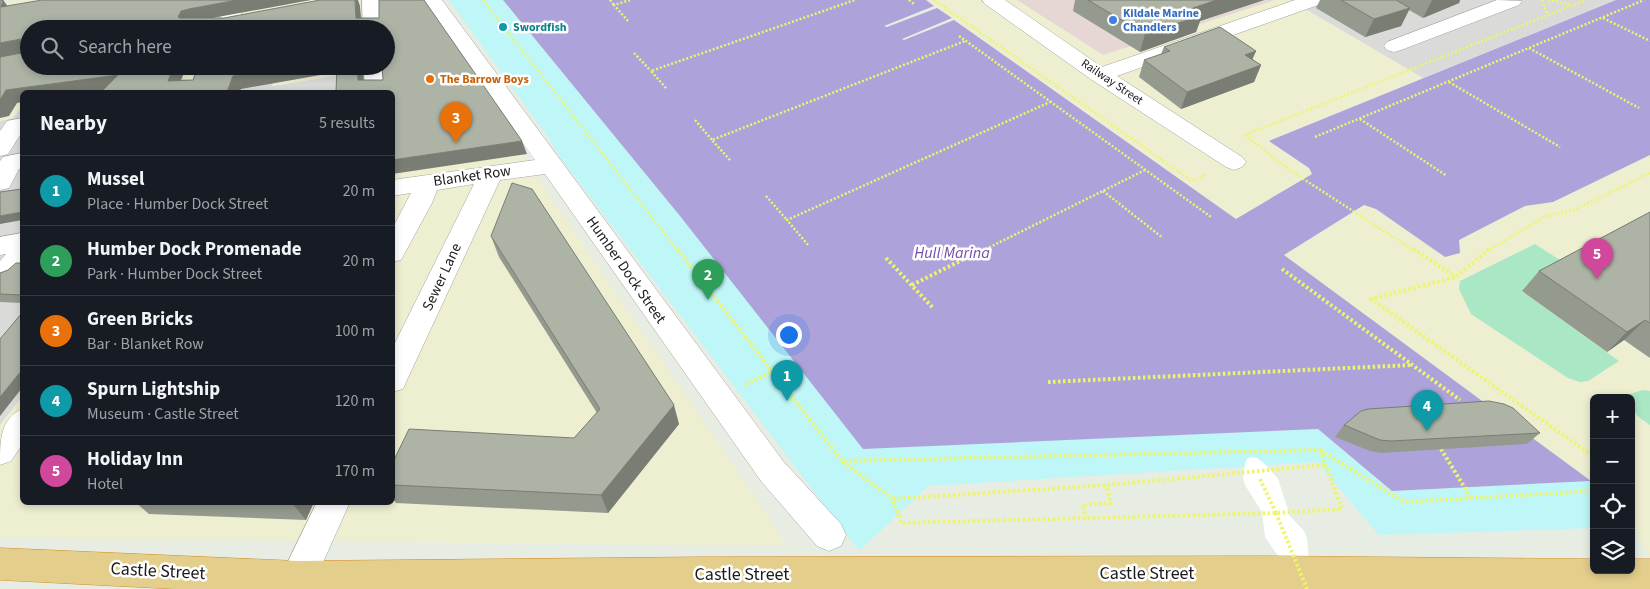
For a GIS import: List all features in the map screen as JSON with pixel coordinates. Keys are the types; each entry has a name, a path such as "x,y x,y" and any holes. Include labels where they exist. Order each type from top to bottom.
{"highway":[{"path":"1635,562 1650,561"},
{"name":"Castle Street","path":"0,564 298,578 702,574 1455,574"},
{"path":"1455,574 1590,565"},
{"path":"1455,574 1650,576"}],"street":[{"path":"231,0 234,20"},
{"path":"372,0 373,20"},
{"name":"Humber Dock Street","path":"432,0 552,165 632,280 772,471 829,535"},
{"name":"Railway Street","path":"992,0 1100,75 1234,162"},
{"path":"1100,75 1314,0"},
{"path":"1394,46 1512,1"},
{"path":"1406,19 1431,32"},
{"path":"375,75 376,90"},
{"path":"7,164 15,126 20,125"},
{"name":"Blanket Row","path":"395,188 552,165"},
{"name":"Sewer Lane","path":"395,374 490,174"},
{"path":"395,244 420,203 427,183"},
{"path":"10,256 20,244"},
{"path":"0,451 20,425"},
{"path":"298,578 333,505"}],"path":[{"path":"483,0 842,461 893,499 901,523 1121,518 1342,509 1320,450"},
{"path":"610,0 628,21"},
{"path":"614,5 630,0"},
{"path":"651,71 855,0"},
{"path":"909,0 914,4"},
{"path":"1542,0 1547,14"},
{"path":"1548,0 1574,5"},
{"path":"1456,277 1291,171 1245,135 1586,0"},
{"path":"1315,137 1644,0"},
{"path":"1602,17 1650,40"},
{"path":"959,36 1211,217"},
{"path":"712,140 965,41"},
{"path":"1528,48 1639,108"},
{"path":"634,53 666,88"},
{"path":"1448,81 1560,147"},
{"path":"787,220 1050,102"},
{"path":"1360,118 1447,176"},
{"path":"695,120 730,160"},
{"path":"912,285 1145,170"},
{"path":"1590,454 1372,299 1456,277 1486,251 1544,217 1574,210 1650,173"},
{"path":"1103,191 1163,238"},
{"path":"766,196 808,244"},
{"path":"886,258 933,308"},
{"path":"1282,269 1460,400"},
{"path":"1048,382 1412,364"},
{"path":"1441,449 1471,498"},
{"path":"842,461 1320,450 1404,502 1590,491"},
{"path":"893,499 1106,485 1325,465"},
{"path":"1260,479 1307,589"},
{"path":"1085,519 1083,505 1111,504 1106,485"}],"shaded area":[{"path":"31,0 27,11 104,0 422,0 534,172 788,546 0,538 0,425 20,400 20,505 395,505 395,90 391,90 382,75 395,75 395,20 20,20 20,75 341,75 272,86 274,77 206,84 179,77 113,90 20,90 20,109 13,118 0,121 0,3"},
{"path":"449,0 503,0 680,216 863,448 1318,429 1392,491 1590,481 1590,528 1379,535 1317,462 928,486 859,551 560,157 548,137"},
{"path":"926,0 1017,0 1104,55 1275,0 1290,0 1423,78 1269,141 1309,168 1312,174 1236,219"},
{"path":"1017,0 1275,0 1103,55"},
{"path":"1290,0 1616,0 1423,78"},
{"path":"341,75 379,75 380,90 107,90 138,76 275,77 272,86"},
{"path":"20,108 20,400 0,425 0,121 13,118"},
{"path":"1650,155 1650,557 1635,534 1635,394 1590,394 1590,481 1284,255 1364,205 1376,209 1460,253 1459,241 1525,206 1553,202"}],"green space":[{"path":"1535,244 1563,262 1522,291 1619,361 1588,381 1580,382 1568,378 1471,314 1459,289 1460,281"},
{"path":"1642,390 1650,391 1650,425 1636,414 1635,394 1630,394"}],"water":[{"name":"Hull Marina","path":"503,0 926,0 934,6 884,26 887,27 937,8 952,18 902,39 904,40 954,20 1236,219 1312,174 1309,168 1269,141 1616,0 1650,0 1650,155 1553,202 1525,206 1459,240 1460,253 1445,257 1376,209 1364,205 1284,255 1590,481 1392,491 1318,429 863,449 680,216"}],"pier":[{"path":"1251,457 1257,458 1265,464 1278,479 1290,516 1304,531 1307,538 1308,552 1316,585 1281,560 1265,537 1262,512 1245,485 1243,478 1245,464 1247,459"}],"building":[{"path":"3,0 1,7 42,0 237,0 181,11 178,17 224,18 320,0 355,0 356,18 379,18 379,0 424,0 522,141 395,160 395,90 336,90 337,75 358,75 358,80 383,80 383,75 395,75 395,20 20,20 20,39 0,43 0,1"},
{"path":"1088,0 1217,0 1193,8 1203,15 1145,34"},
{"path":"1341,0 1396,0 1410,8 1374,19"},
{"path":"1220,27 1256,51 1245,55 1261,65 1187,92 1144,60 1170,51 1164,47"},
{"path":"20,53 20,75 118,75 6,90 0,100 0,57"},
{"path":"118,75 170,75 168,81 193,80 195,75 239,75 233,76 228,90 103,90"},
{"path":"512,183 532,189 674,405 601,495 395,485 395,458 409,429 574,438 600,409 491,236"},
{"path":"20,189 20,212 0,216 0,192"},
{"path":"1650,212 1650,323 1645,320 1627,332 1539,271"},
{"path":"16,263 20,263 20,295 0,294 0,273 8,270"},
{"path":"20,315 20,372 0,397 0,339"},
{"path":"1489,401 1513,408 1540,433 1391,441 1380,440 1344,425 1361,411 1368,409"}],"place":[{"name":"Kildale Marine Chandlers","path":"1113,20"},
{"name":"Swordfish","path":"503,27"},
{"name":"The Barrow Boys","path":"430,79"},
{"name":"Green Bricks","path":"456,143"},
{"name":"Holiday Inn","path":"1597,279"},
{"name":"Humber Dock Promenade","path":"708,300"},
{"name":"Mussel","path":"787,401"},
{"name":"Spurn Lightship","path":"1427,431"}]}
